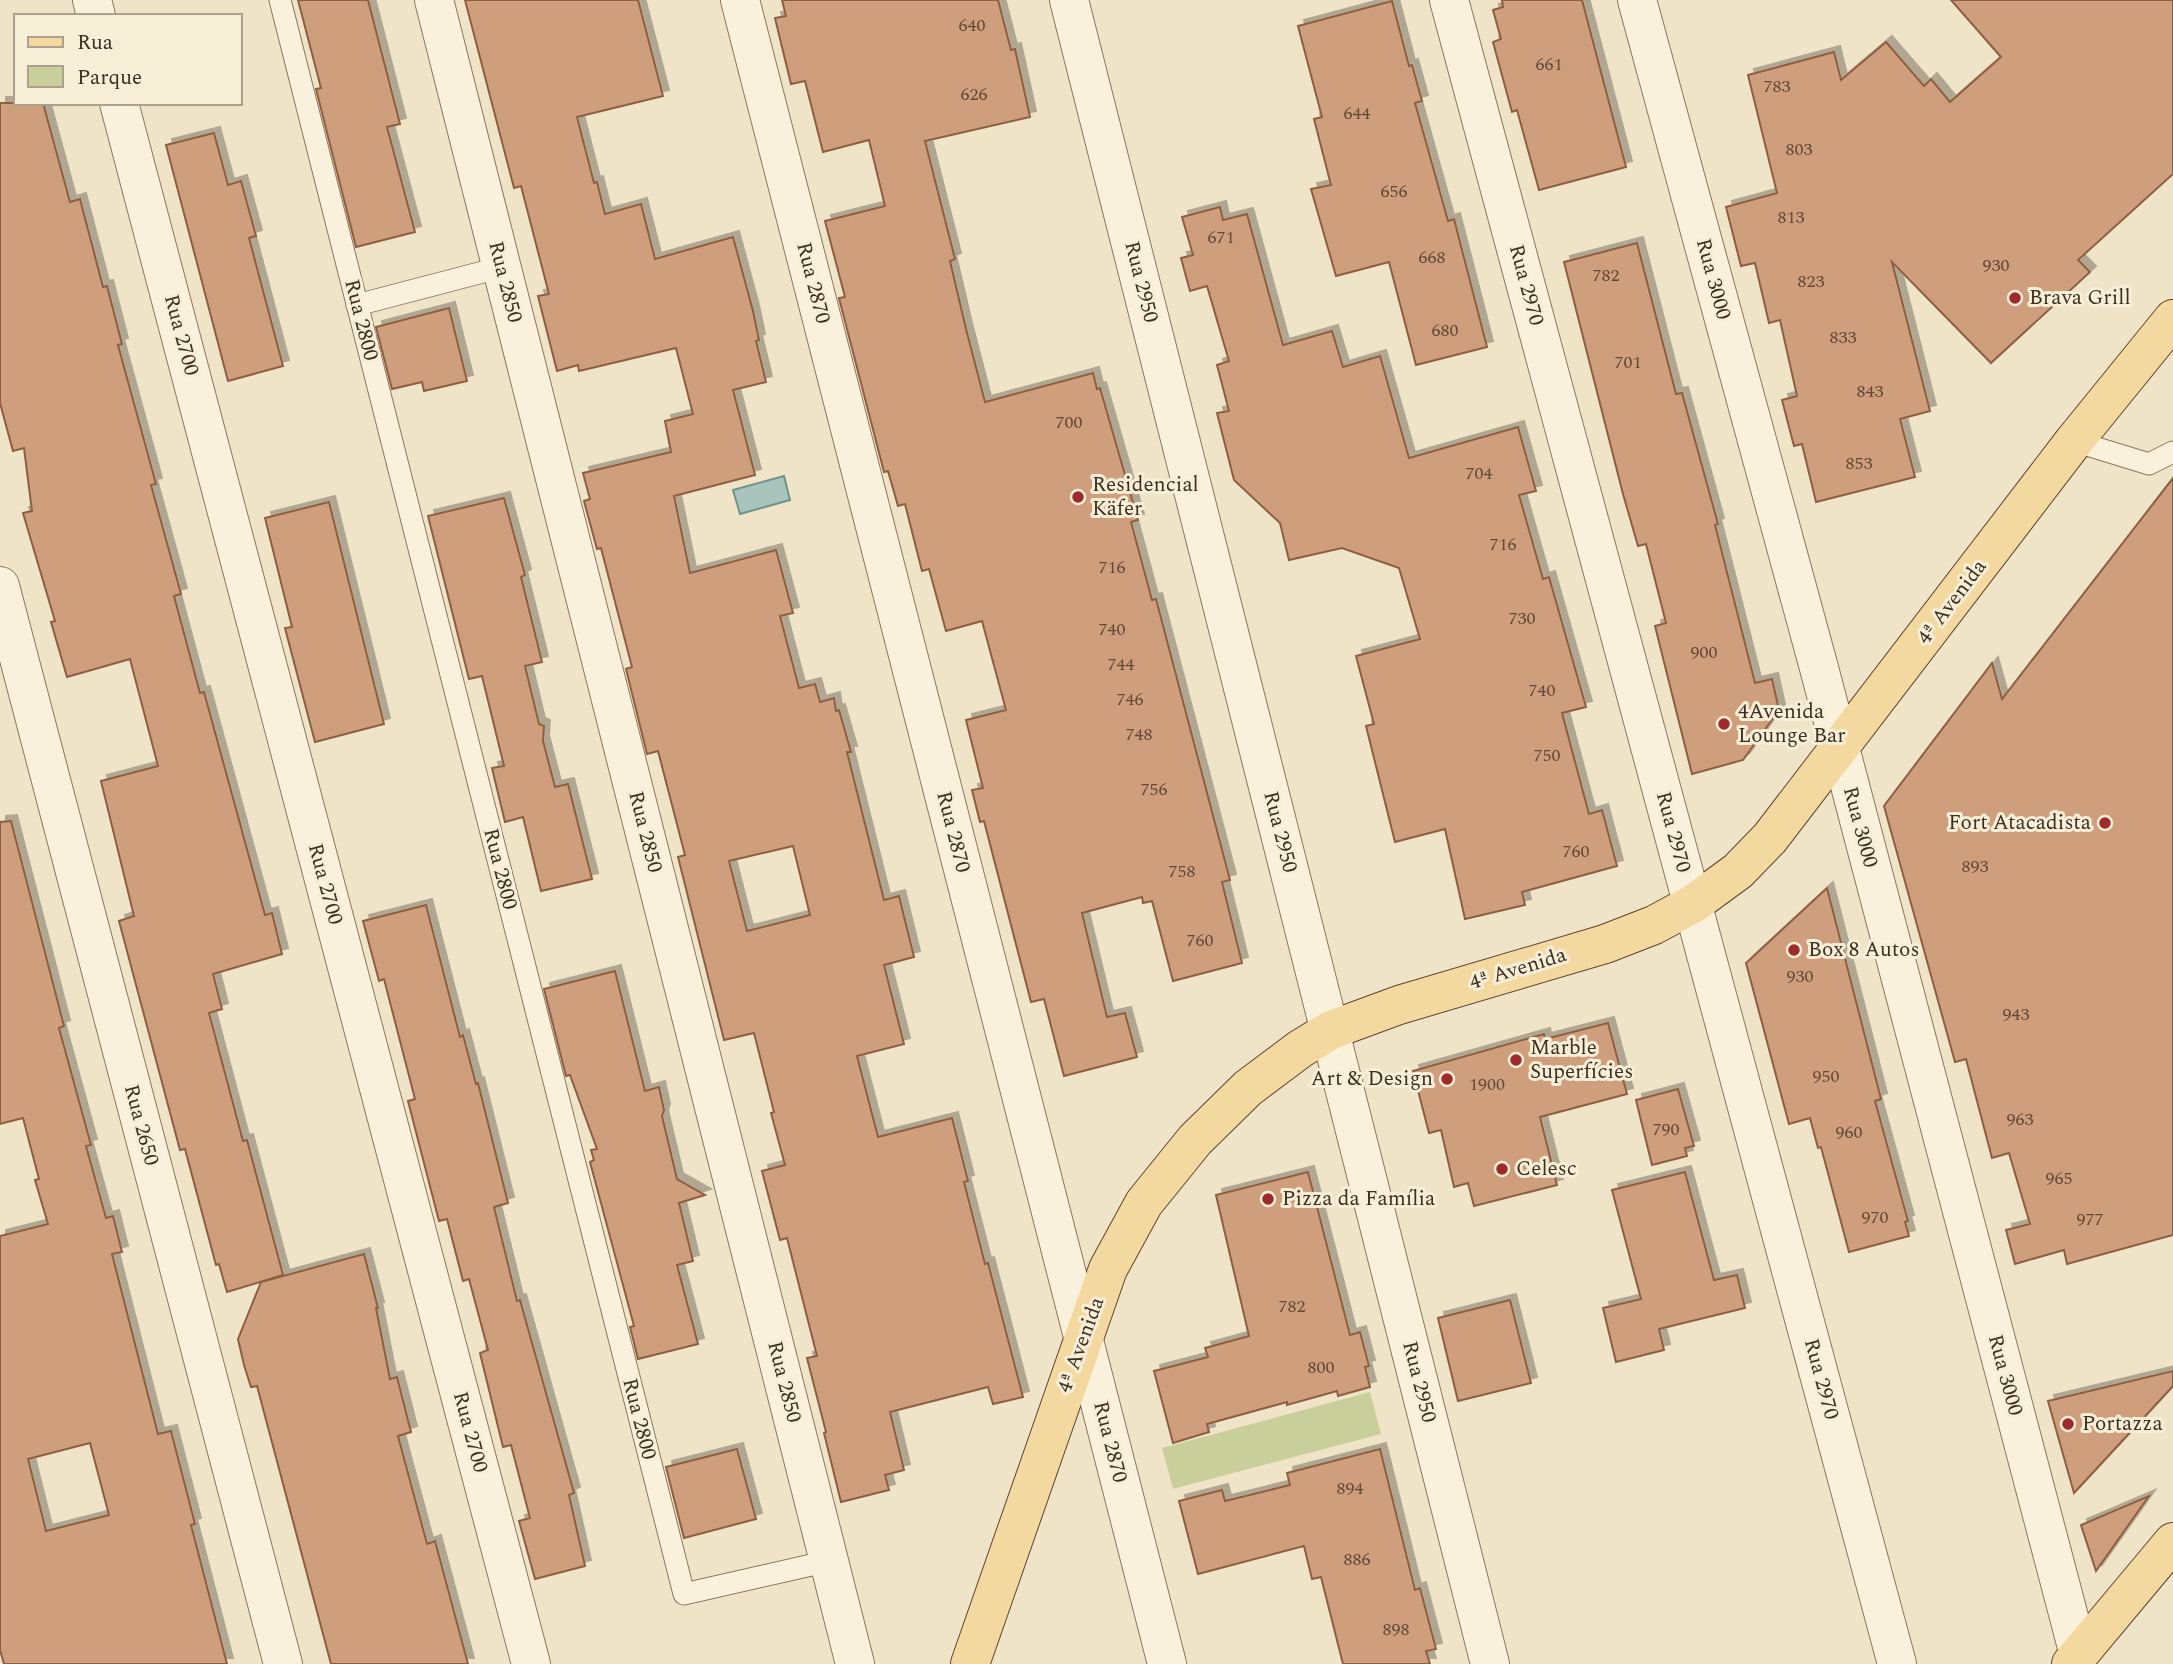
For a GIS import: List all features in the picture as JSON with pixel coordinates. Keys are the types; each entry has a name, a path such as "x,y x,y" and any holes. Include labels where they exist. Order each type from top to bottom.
{"main road":[{"name":"4ª Avenida","path":"970,1664 1108,1269 1144,1203 1195,1140 1248,1088 1300,1049 1331,1030 1399,1005 1605,944 1654,925 1693,904 1738,871 1770,838 2074,441 2173,319"},
{"path":"2075,1660 2173,1542"}],"street":[{"name":"Rua 2850","path":"434,0 855,1664"},
{"name":"Rua 2870","path":"740,0 1167,1664"},
{"name":"Rua 2950","path":"1069,0 1490,1664"},
{"name":"Rua 2970","path":"1449,0 1897,1664"},
{"name":"Rua 3000","path":"1637,0 1840,749 2075,1660"},
{"name":"Rua 2700","path":"120,105 531,1664"},
{"name":"Rua 2650","path":"0,586 283,1664"}],"lane":[{"name":"Rua 2800","path":"280,0 684,1594 829,1561"},
{"path":"357,305 502,267"},
{"path":"2074,441 2149,464 2173,452"}],"green space":[{"path":"1370,1392 1381,1434 1173,1489 1162,1448"}],"water":[{"path":"784,476 790,500 740,514 733,490"}],"building":[{"path":"298,0 368,0 400,124 387,127 415,232 356,247 316,89 321,88"},
{"path":"465,0 638,0 663,96 577,117 594,183 597,182 605,214 641,204 655,259 733,237 753,311 759,340 756,341 766,382 733,390 755,475 674,496 690,573 776,550 793,613 780,616 799,688 815,684 820,702 834,698 851,752 847,752 884,900 899,896 914,957 884,965 904,1044 857,1056 878,1137 952,1118 968,1181 964,1182 1023,1397 993,1404 988,1387 890,1412 904,1470 885,1475 889,1490 841,1502 807,1358 817,1356 787,1238 780,1240 762,1171 785,1165 754,1033 724,1040 678,857 685,855 658,751 647,754 626,669 632,667 601,548 597,549 584,501 590,499 583,473 671,452 665,421 693,414 676,348 579,371 578,365 557,371 538,296 549,294 521,186 514,188","holes":["793,846 810,915 747,931 729,861"]},
{"path":"782,0 998,0 1011,50 1015,49 1030,117 925,141 955,259 950,261 966,329 985,402 1093,373 1097,389 1100,388 1138,520 1131,522 1152,600 1156,599 1230,880 1222,882 1242,963 1173,981 1152,901 1143,903 1142,897 1082,913 1107,1017 1125,1013 1137,1057 1064,1076 1044,999 1031,1002 984,821 980,822 972,790 983,788 966,720 1006,710 982,621 946,631 929,569 922,571 905,504 898,506 888,471 884,472 839,298 845,297 825,221 885,206 869,140 823,152 805,81 791,84 775,18 786,16"},
{"path":"1502,0 1582,0 1626,167 1539,190 1517,110 1512,112 1493,42 1501,39 1493,10 1503,7"},
{"path":"1951,0 2173,0 2173,174 2078,260 2090,272 1991,363 1892,262 1930,411 1900,419 1915,477 1816,502 1802,444 1794,446 1782,400 1797,396 1780,320 1769,323 1755,263 1741,266 1726,207 1777,193 1748,75 1834,52 1841,80 1886,42 1924,86 1931,79 1950,102 2001,57"},
{"path":"1392,1 1409,66 1412,65 1422,101 1415,103 1448,221 1454,219 1487,347 1416,365 1389,262 1336,276 1311,189 1331,185 1314,119 1322,117 1298,26"},
{"path":"0,103 44,105 70,202 80,199 103,287 107,286 122,344 118,345 156,484 151,485 181,594 174,596 200,693 204,692 265,915 272,913 282,954 213,974 222,1009 209,1013 283,1275 227,1292 219,1264 216,1265 185,1149 180,1150 119,921 134,916 101,781 158,766 130,659 67,677 51,622 55,621 23,513 32,511 24,448 13,451 0,403"},
{"path":"214,133 228,185 241,181 256,236 249,238 283,366 228,381 166,145"},
{"path":"1220,207 1223,220 1247,214 1283,345 1332,331 1343,367 1380,356 1409,458 1518,427 1536,491 1519,495 1543,579 1549,577 1586,707 1562,713 1589,814 1602,810 1617,866 1522,892 1525,905 1465,919 1445,829 1395,842 1366,726 1374,724 1356,656 1420,639 1399,568 1342,548 1289,560 1280,523 1234,480 1217,413 1229,411 1217,365 1229,361 1207,286 1190,291 1181,258 1193,255 1182,217"},
{"path":"1637,243 1676,394 1682,393 1718,524 1715,525 1755,683 1772,679 1779,710 1743,760 1692,774 1655,626 1666,623 1646,544 1638,546 1623,494 1564,262"},
{"path":"449,308 467,381 424,391 422,382 392,389 376,327"},
{"path":"2173,478 2173,1235 2067,1264 2064,1250 2015,1264 2006,1230 2030,1224 2009,1153 1992,1158 1966,1059 1955,1062 1884,806 1992,663 2002,699"},
{"path":"504,498 525,575 521,577 542,662 525,666 539,724 544,726 543,741 555,787 568,784 592,879 541,891 523,817 505,822 492,768 504,766 482,676 469,679 428,516"},
{"path":"329,502 384,724 315,742 285,628 292,627 265,518"},
{"path":"11,821 64,1026 59,1028 91,1145 86,1146 106,1218 113,1216 122,1252 112,1254 158,1434 171,1431 195,1524 191,1525 227,1664 4,1664 0,1650 0,1236 48,1224 35,1180 39,1179 23,1118 0,1124 0,822","holes":["90,1443 109,1515 46,1531 28,1459"]},
{"path":"1827,888 1881,1099 1875,1101 1908,1221 1905,1222 1909,1236 1849,1252 1821,1147 1818,1148 1810,1118 1789,1124 1746,963"},
{"path":"426,905 460,1037 463,1035 476,1084 478,1083 508,1203 494,1207 517,1301 520,1300 574,1493 569,1495 585,1566 535,1579 519,1521 530,1518 511,1445 503,1447 480,1353 488,1350 469,1279 463,1281 447,1219 439,1221 408,1101 415,1099 384,979 379,981 363,921"},
{"path":"615,971 645,1091 659,1087 664,1110 662,1116 677,1179 705,1195 679,1203 693,1261 677,1265 698,1344 638,1359 630,1327 634,1326 590,1162 594,1160 591,1150 597,1149 570,1075 566,1076 544,989"},
{"path":"1608,1023 1627,1094 1540,1117 1557,1185 1474,1206 1468,1183 1454,1187 1441,1130 1429,1133 1413,1071 1544,1034 1545,1039"},
{"path":"1678,1089 1694,1146 1685,1148 1687,1156 1652,1165 1636,1100"},
{"path":"1308,1172 1350,1335 1360,1332 1369,1366 1365,1367 1370,1387 1338,1396 1337,1391 1287,1405 1287,1402 1207,1424 1209,1432 1173,1443 1154,1371 1208,1357 1205,1348 1249,1336 1216,1195"},
{"path":"1685,1172 1714,1280 1737,1275 1745,1308 1659,1329 1664,1350 1616,1362 1603,1308 1641,1299 1612,1190"},
{"path":"364,1254 378,1308 390,1379 397,1377 411,1432 398,1436 427,1544 435,1541 468,1664 331,1664 257,1386 251,1387 244,1365 238,1339 261,1282"},
{"path":"1510,1300 1531,1383 1458,1401 1438,1318"},
{"path":"2173,1371 2173,1386 2074,1493 2048,1401"},
{"path":"737,1449 756,1519 684,1538 666,1467"},
{"path":"1380,1449 1415,1590 1420,1588 1436,1649 1426,1651 1430,1664 1343,1664 1321,1577 1312,1579 1304,1546 1198,1574 1179,1501 1222,1490 1225,1501 1290,1485 1287,1473"},
{"path":"2149,1496 2096,1571 2081,1525"}],"place":[{"name":"Brava Grill","path":"2015,298"},
{"name":"Residencial Käfer","path":"1078,497"},
{"name":"4Avenida Lounge Bar","path":"1724,724"},
{"name":"Fort Atacadista","path":"2105,823"},
{"name":"Box 8 Autos","path":"1794,950"},
{"name":"Marble Superfícies","path":"1516,1060"},
{"name":"Art & Design","path":"1447,1079"},
{"name":"Celesc","path":"1502,1169"},
{"name":"Pizza da Família","path":"1268,1199"},
{"name":"Portazza","path":"2068,1424"}]}
